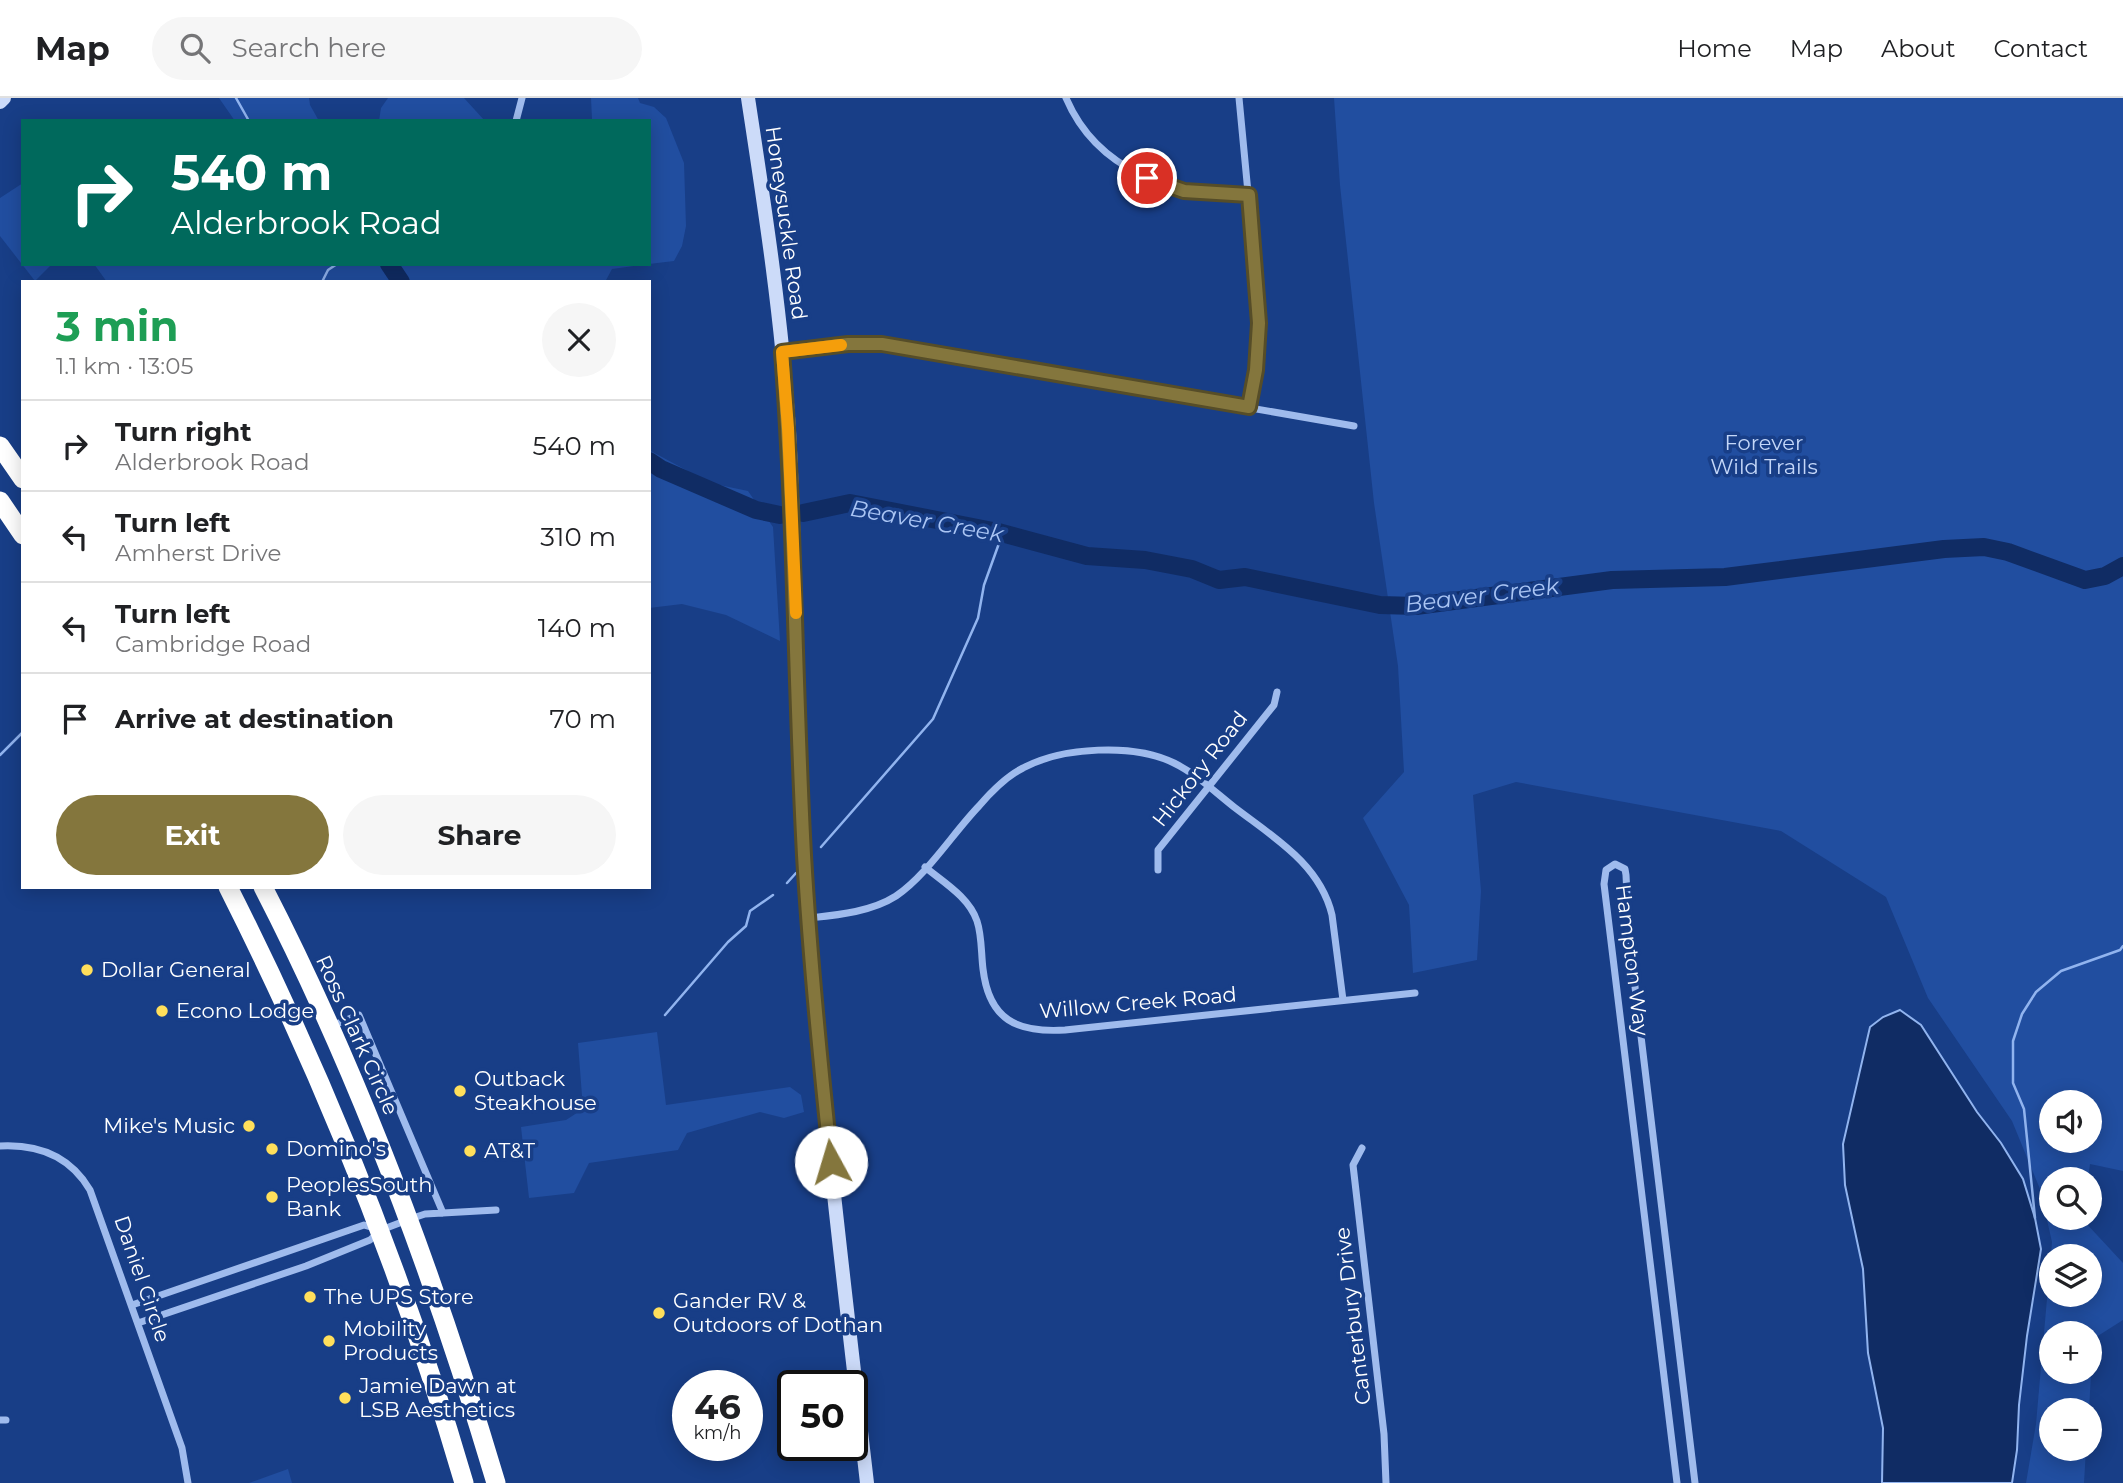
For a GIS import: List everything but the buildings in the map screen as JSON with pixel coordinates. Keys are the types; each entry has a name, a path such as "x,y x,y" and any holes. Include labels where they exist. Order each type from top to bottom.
{"highway":[{"path":"0,446 21,476"},
{"path":"0,501 21,532"},
{"path":"229,889 319,1080 381,1230 422,1346 464,1483"},
{"name":"Ross Clark Circle","path":"264,889 330,1026 410,1219 464,1376 496,1483"}],"main road":[{"path":"0,102 4,98"},
{"name":"Honeysuckle Road","path":"748,98 771,253 782,352 790,470 809,918 822,1079 867,1483"}],"street":[{"path":"517,119 522,98"},
{"path":"1066,98 1078,119 1105,151 1147,178 1184,191 1249,195"},
{"path":"1240,98 1259,323 1256,370 1249,407"},
{"path":"782,352 848,344 882,344 1353,426"},
{"name":"Hickory Road","path":"1158,870 1158,850 1274,705 1277,692"},
{"path":"809,918 842,914 885,901 908,886 980,804 1021,769 1057,755 1104,751 1159,757 1176,764 1293,853 1323,888 1332,915 1343,1000"},
{"name":"Hampton Way","path":"1677,1483 1604,884 1606,870 1615,864 1625,869 1626,875 1629,937 1695,1483"},
{"name":"Willow Creek Road","path":"925,867 966,901 972,910 980,932 986,985 995,1007 1004,1018 1029,1030 1065,1030 1415,993"},
{"path":"330,1026 359,1015 443,1213"},
{"name":"Daniel Circle","path":"0,1146 26,1146 50,1153 67,1163 85,1181 96,1202 182,1448 188,1483"},
{"name":"Canterbury Drive","path":"1362,1148 1353,1165 1384,1434 1386,1483"},
{"path":"138,1323 306,1266 370,1240 381,1230 410,1219 443,1213 496,1210"},
{"path":"132,1305 364,1225 381,1230"}],"green space":[{"path":"219,98 309,98 318,119 234,119"},
{"path":"388,98 464,98 483,119 379,119 381,108"},
{"path":"591,98 638,98 640,103 654,107 666,118 684,163 686,226 682,246 674,261 651,264 651,119 592,119"},
{"name":"Forever Wild Trails","path":"1334,98 2123,98 2123,1171 2090,1164 2090,1167 2039,1167 2039,1187 2012,1121 1928,998 1886,897 1781,831 1516,782 1473,795 1481,891 1477,960 1413,973 1409,905 1363,818 1404,772 1398,666 1374,503 1340,185"},
{"path":"21,184 21,263 0,236 0,198"},
{"path":"23,266 50,266 36,280"},
{"path":"95,266 634,266 612,269 606,280 106,280"},
{"path":"651,451 710,483 748,491 773,527 780,641 726,615 682,604 651,608"},
{"path":"657,1032 666,1105 790,1087 801,1095 804,1112 784,1118 760,1112 687,1133 678,1150 589,1163 574,1193 529,1198 521,1127 566,1120 583,1109 578,1043"},
{"name":"Forever Wild Trails","path":"2049,1230 2092,1230 2123,1263 2123,1320 2102,1333 2102,1321 2045,1321 2046,1307 2102,1307 2102,1244 2052,1242"},
{"name":"Forever Wild Trails","path":"2040,1384 2090,1384 2090,1398 2039,1398 2039,1461 2085,1461 2084,1483 2026,1483"},
{"path":"288,1469 292,1483 249,1483"}],"shaded area":[{"path":"1900,1010 1921,1025 2023,1179 2035,1218 2040,1244 2039,1261 2027,1336 2012,1483 1882,1483 1883,1428 1868,1353 1863,1269 1845,1185 1843,1144 1870,1027 1883,1017"}],"waterway":[{"name":"Beaver Creek","path":"236,98 248,119"},
{"path":"323,280 328,270 334,266"},
{"name":"Beaver Creek","path":"390,266 400,280"},
{"name":"Beaver Creek","path":"651,462 756,510 780,515"},
{"name":"Beaver Creek","path":"803,513 850,503 998,532 1087,556 1145,560 1192,569 1219,580 1245,577 1380,605 1416,606 1612,580 1725,577 1944,549 1984,547 2008,552 2085,580 2105,576 2123,566"},
{"path":"821,847 933,719 978,618 984,585 1002,535"},
{"path":"0,755 21,734"},
{"path":"787,883 796,873"},
{"path":"665,1015 728,942 746,926 750,911 773,895"},
{"path":"2035,1218 2024,1109 2013,1083 2013,1041 2022,1014 2036,992 2061,971 2120,950 2123,946"}],"slow traffic":[{"path":"796,613 782,352 841,345"}],"place":[{"name":"Dollar General","path":"87,970"},
{"name":"Econo Lodge","path":"162,1011"},
{"name":"Outback Steakhouse","path":"460,1091"},
{"name":"Mike's Music","path":"249,1126"},
{"name":"Domino's","path":"272,1149"},
{"name":"AT&T","path":"470,1151"},
{"name":"PeoplesSouth Bank","path":"272,1197"},
{"name":"The UPS Store","path":"310,1297"},
{"name":"Gander RV & Outdoors of Dothan","path":"659,1313"},
{"name":"Mobility Products","path":"329,1341"},
{"name":"Jamie Dawn at LSB Aesthetics","path":"345,1398"}],"route":[{"path":"831,1162 817,1034 804,856 791,488 782,352 848,344 882,344 1249,407 1259,347 1258,298 1249,195 1184,191 1147,178"}]}
